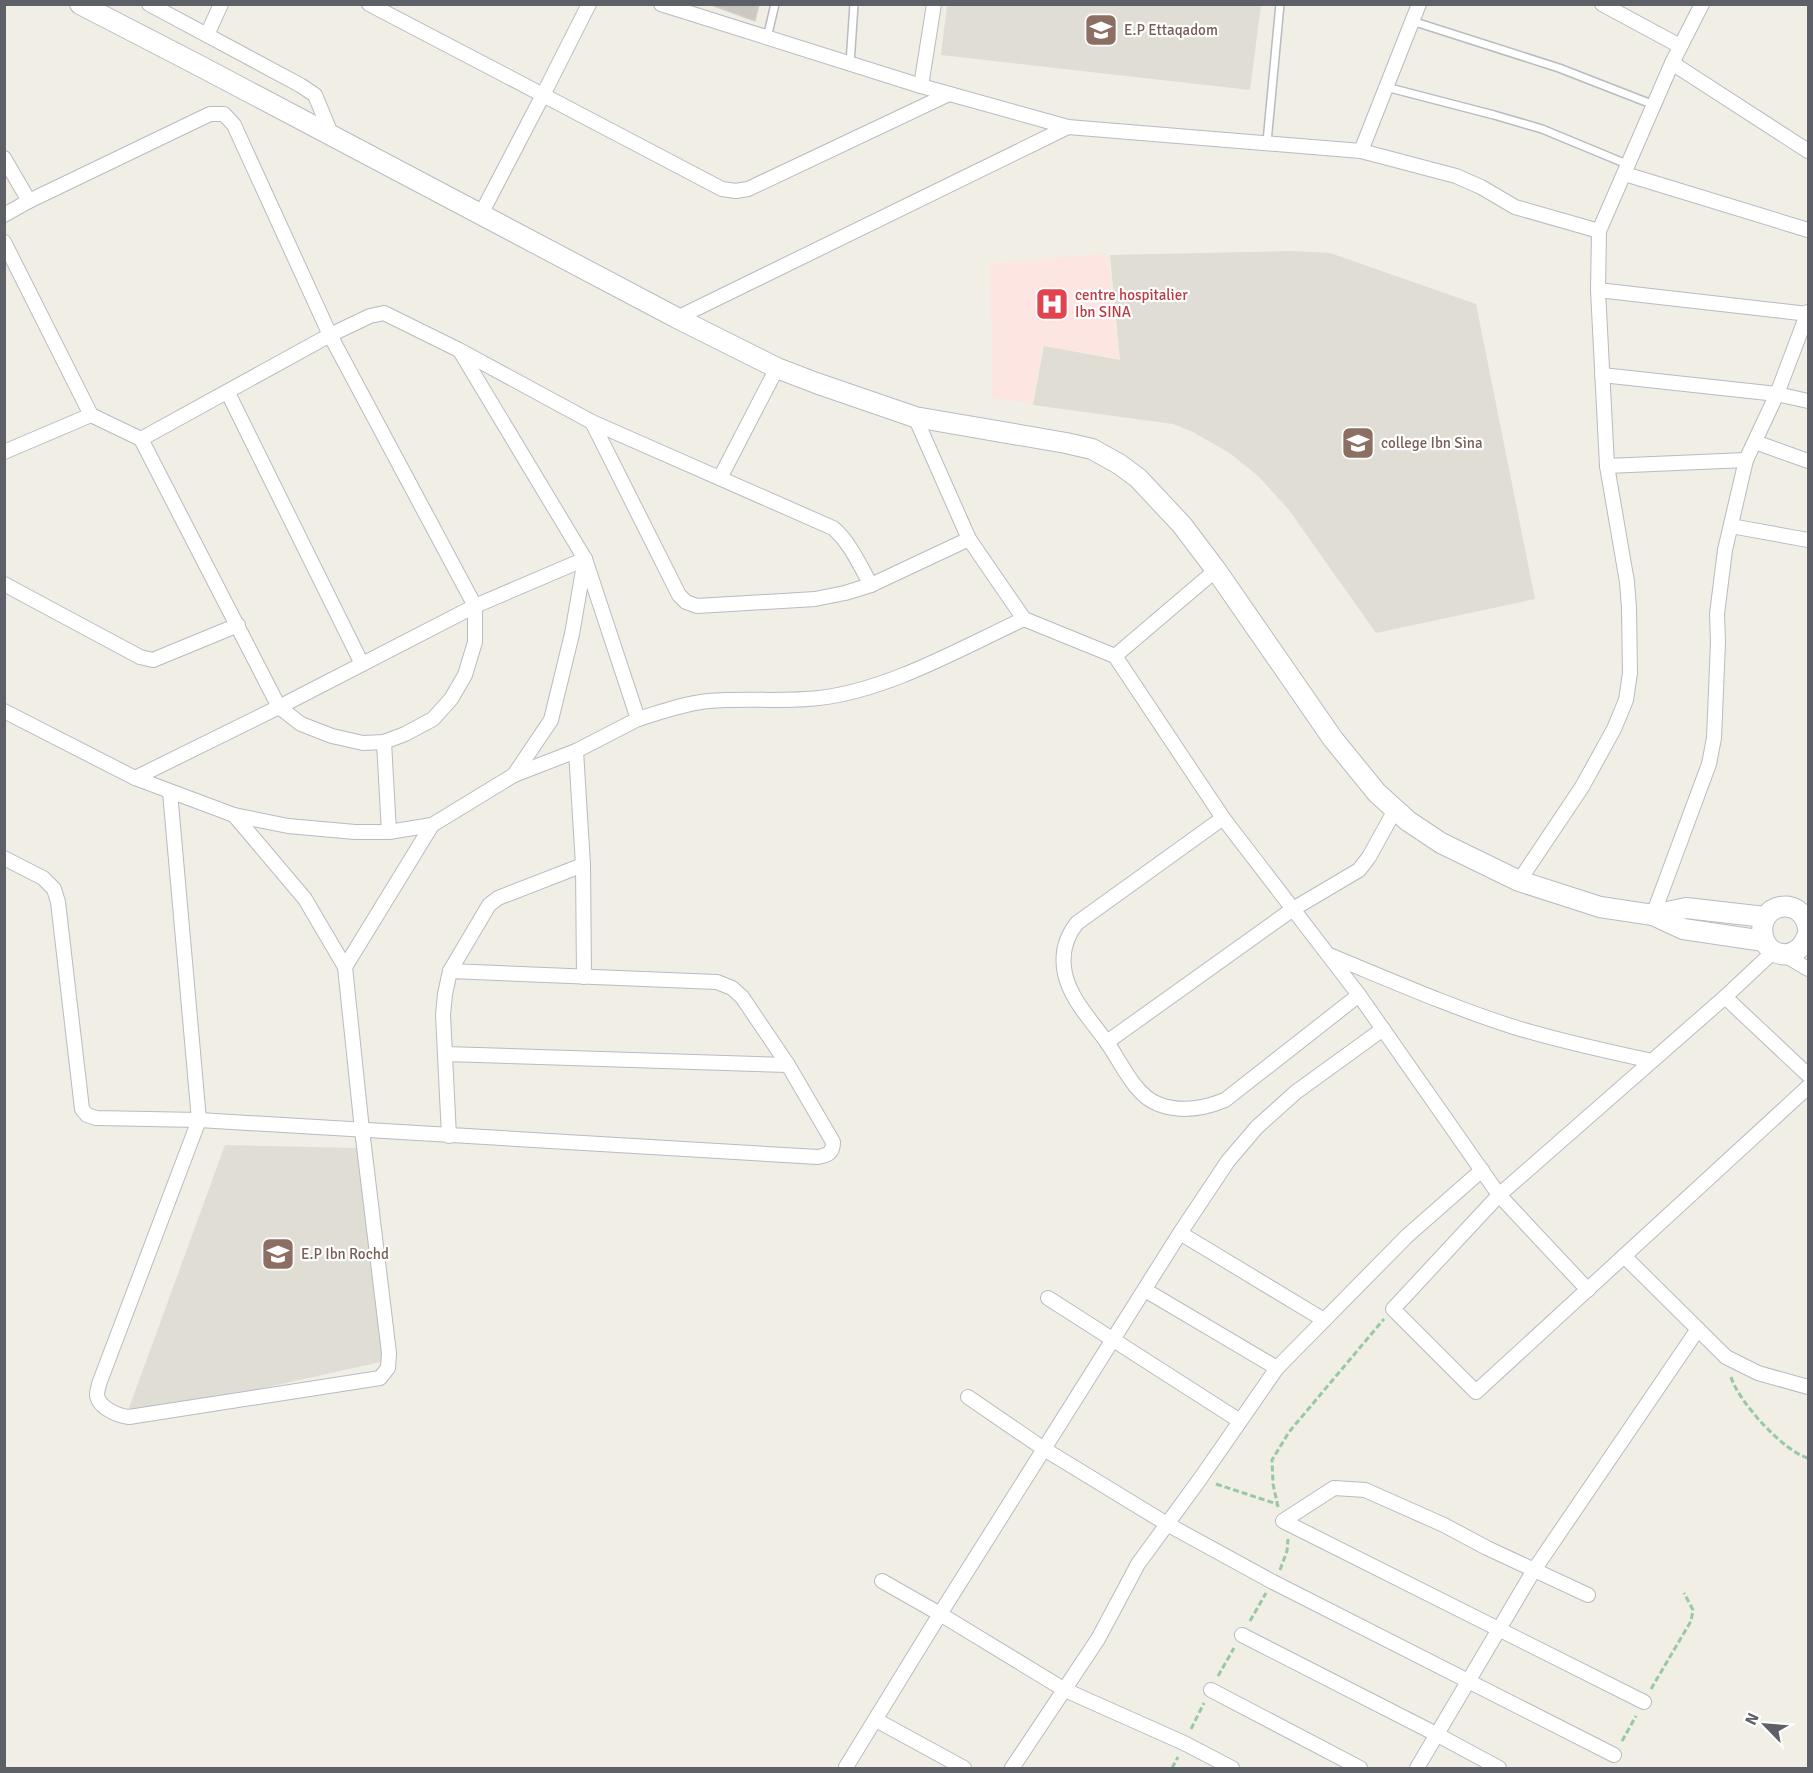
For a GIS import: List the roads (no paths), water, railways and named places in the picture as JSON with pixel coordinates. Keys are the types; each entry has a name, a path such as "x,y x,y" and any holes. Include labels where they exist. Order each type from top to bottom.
{"main road":[{"path":"80,4 677,318 777,368 915,417 1066,443 1092,449 1119,464 1138,478 1182,525 1216,570 1333,739 1377,793 1408,821 1441,843 1519,881 1600,907 1653,915 1683,929 1792,953 1800,949 1808,931 1802,913 1795,908 1778,907 1765,917 1761,929 1774,949"},
{"path":"1653,915 1686,908 1765,917"}],"street":[{"path":"150,4 315,95 332,136"},
{"path":"207,35 221,4"},
{"path":"369,4 722,189 735,191 748,189 949,94"},
{"path":"481,214 589,4"},
{"path":"661,4 921,86 1068,127 1361,151 1456,176 1481,187 1515,207 1599,231"},
{"path":"921,86 934,4"},
{"path":"1361,151 1419,4"},
{"path":"1602,4 1680,46"},
{"path":"1519,881 1582,787 1614,729 1626,700 1631,643 1627,582 1607,466 1598,290 1599,231 1672,63 1702,4"},
{"path":"1672,63 1809,151"},
{"path":"4,215 210,114 224,114 234,125 330,335 475,606 475,642 465,675 451,699 434,719 384,742 363,743 332,736 301,724 279,707 141,439 91,415 4,242"},
{"path":"677,318 1068,127"},
{"path":"4,158 29,201"},
{"path":"1627,170 1809,230"},
{"path":"1598,290 1808,313 1777,394 1746,460 1725,550 1717,614 1714,738 1709,764 1653,915"},
{"path":"141,439 330,335 370,316 384,313 459,350 592,422 833,528 847,543 871,585"},
{"path":"459,350 585,559 638,719"},
{"path":"720,478 777,368"},
{"path":"1602,375 1777,394 1809,401"},
{"path":"228,393 362,664"},
{"path":"4,453 91,415"},
{"path":"915,417 969,539 1024,619 1114,656 1223,818 1359,995 1499,1195 1588,1290"},
{"path":"592,422 679,595 686,602 697,606 815,599 845,593 871,585 969,539"},
{"path":"1755,442 1809,461"},
{"path":"1607,466 1746,460"},
{"path":"1731,526 1809,540"},
{"path":"135,778 475,606 585,559"},
{"path":"514,775 551,720 572,634 585,559"},
{"path":"1114,656 1216,570"},
{"path":"4,584 147,659 153,660 238,625"},
{"path":"4,711 135,778 234,815 288,826 355,832 389,832 432,825 514,775 576,751 638,719 680,706 708,701 819,698 858,690 914,671 1024,619"},
{"path":"384,742 389,832"},
{"path":"576,751 584,865 584,977"},
{"path":"170,792 199,1120 99,1384 97,1394 99,1402 115,1414 122,1416 129,1417 380,1378 388,1368 389,1353 345,967 304,898 234,815"},
{"path":"1107,1042 1293,909 1359,870 1395,810"},
{"path":"1223,818 1077,923 1068,935 1064,953 1065,974 1074,996 1130,1078 1156,1104 1193,1110 1208,1107 1225,1100 1359,995"},
{"path":"345,967 432,825"},
{"path":"4,858 44,878 54,889 58,902 82,1109 87,1115 96,1119 199,1120 818,1157 828,1155 833,1150 833,1142 789,1065 742,997 732,988 717,982 450,972"},
{"path":"449,1136 444,1005 450,972 489,904 498,897 584,865"},
{"path":"1809,969 1774,949 1725,997 1499,1195 1393,1308 1476,1392 1809,1087"},
{"path":"1327,954 1451,1005 1513,1026 1578,1045 1652,1061"},
{"path":"1725,997 1809,1075"},
{"path":"847,1768 940,1614 1180,1233 1228,1161 1257,1127 1296,1092 1383,1029"},
{"path":"445,1054 789,1065"},
{"path":"1012,1768 1098,1639 1138,1564 1277,1368 1407,1236 1482,1170"},
{"path":"1180,1233 1324,1320"},
{"path":"1624,1256 1726,1358 1758,1373 1809,1387"},
{"path":"1145,1290 1277,1368"},
{"path":"1048,1298 1240,1421"},
{"path":"1417,1768 1534,1570 1698,1329"},
{"path":"968,1397 1044,1449 1167,1524 1273,1582 1614,1755"},
{"path":"1588,1595 1487,1548 1444,1525 1365,1490 1334,1488 1283,1521 1644,1702"},
{"path":"882,1581 1065,1690 1184,1743 1232,1768"},
{"path":"1242,1635 1499,1768"},
{"path":"1211,1690 1360,1768"},
{"path":"876,1720 964,1768"}],"lane":[{"path":"767,38 775,4"},
{"path":"850,64 854,4"},
{"path":"1267,142 1280,4"},
{"path":"1412,21 1558,68 1654,105"},
{"path":"1386,87 1542,129 1627,170"}],"place":[{"name":"E.P Ettaqadom","path":"1101,30"},
{"name":"centre hospitalier Ibn SINA","path":"1052,304"},
{"name":"college Ibn Sina","path":"1358,443"},
{"name":"E.P Ibn Rochd","path":"278,1254"}]}
